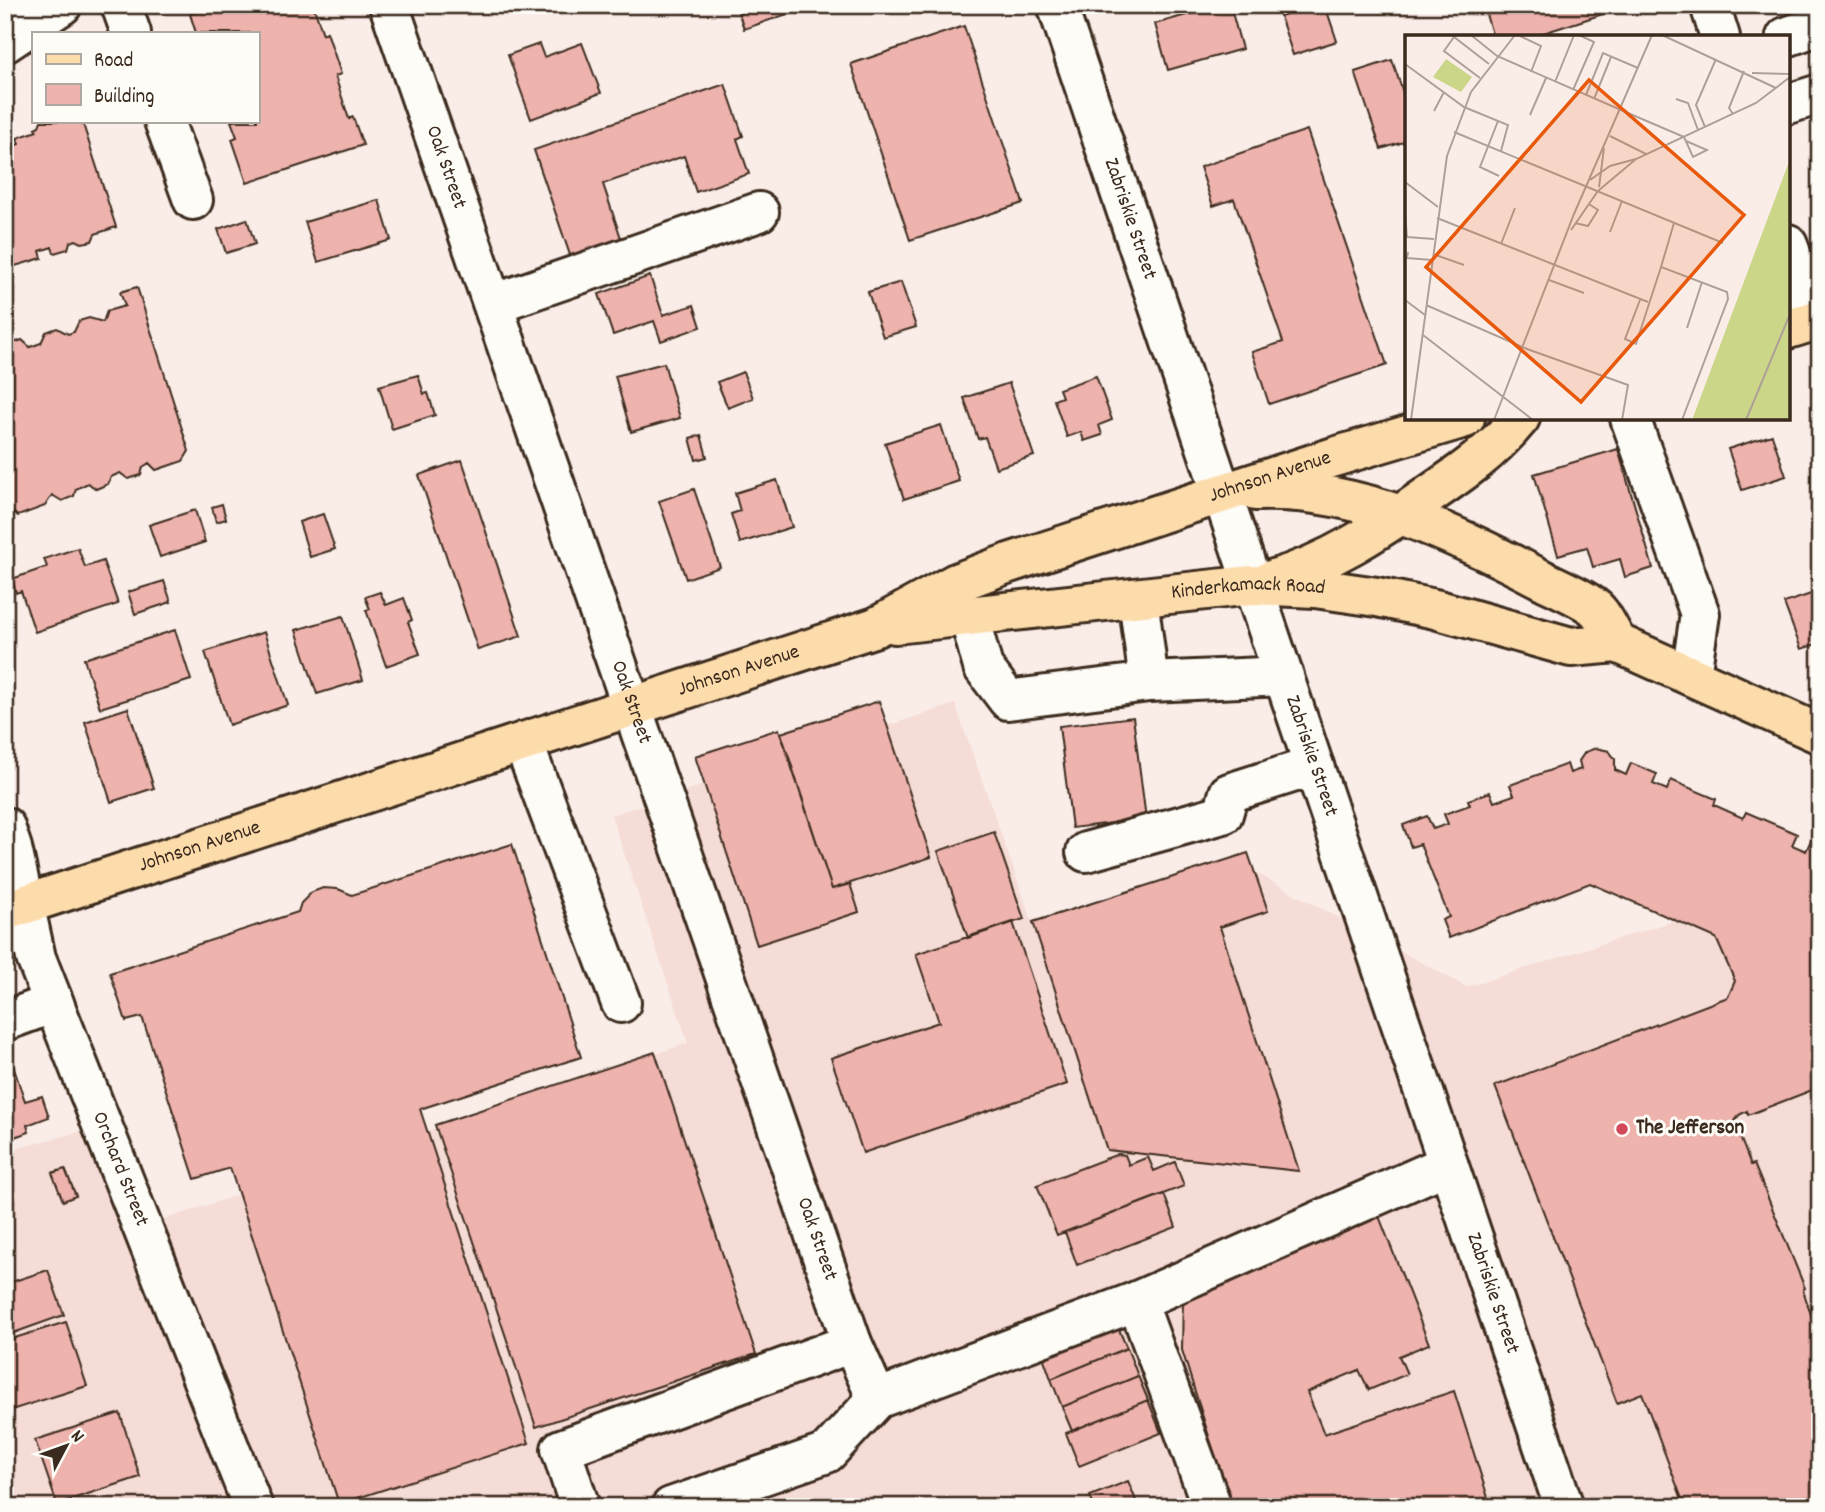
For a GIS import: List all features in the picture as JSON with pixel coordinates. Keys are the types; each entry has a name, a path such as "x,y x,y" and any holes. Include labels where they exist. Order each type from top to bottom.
{"main road":[{"name":"Johnson Avenue","path":"15,908 876,626 956,583 1009,563 1222,493 1459,420"},
{"path":"1252,585 1287,575 1329,557 1401,515 1482,458 1499,444 1518,420"},
{"path":"1222,493 1264,491 1308,494 1356,502 1401,515 1505,560 1597,610 1617,643"},
{"name":"Kinderkamack Road","path":"876,626 1252,585 1315,588 1435,609 1571,647 1617,643 1820,734"}],"street":[{"path":"5,43 62,5"},
{"path":"121,5 131,32"},
{"name":"Oak Street","path":"389,5 852,1343 877,1399"},
{"name":"Zabriskie Street","path":"1057,5 1564,1507"},
{"path":"1710,5 1719,35"},
{"path":"1790,36 1820,25"},
{"path":"1790,103 1820,94"},
{"path":"164,122 193,200"},
{"path":"493,304 759,212"},
{"path":"1790,252 1810,328"},
{"path":"1631,420 1700,614 1691,676"},
{"path":"1138,598 1149,682"},
{"path":"969,616 983,667 1008,700 1149,682 1284,676"},
{"path":"523,742 621,1003"},
{"path":"1086,852 1223,814 1229,793 1314,766"},
{"name":"Orchard Street","path":"5,827 15,908 253,1507"},
{"path":"5,1021 54,1003"},
{"path":"671,1507 827,1453 877,1399 1137,1301 1448,1164"},
{"path":"1137,1301 1212,1507"},
{"path":"580,1507 561,1449 852,1343"}],"shaded area":[{"path":"955,704 1038,938 1245,867 1467,987 1820,874 1820,1507 5,1507 5,1151 106,1125 139,1228 688,1043 611,815"}],"building":[{"path":"215,5 313,5 323,34 327,32 341,74 335,76 349,119 353,117 363,145 247,183 232,139 237,137 231,122 259,122 259,32 196,32 190,14"},
{"path":"736,5 804,5 805,8 744,29"},
{"path":"1221,5 1230,5 1242,49 1168,70 1155,24"},
{"path":"1314,5 1325,5 1337,41 1293,55 1280,16"},
{"path":"1483,5 1610,5 1612,11 1537,35 1492,35"},
{"path":"964,26 1023,203 910,240 851,64"},
{"path":"582,43 601,93 531,119 508,55 539,44 544,57"},
{"path":"1392,60 1405,98 1405,142 1381,149 1355,72"},
{"path":"725,84 743,136 737,139 749,174 696,192 684,156 603,184 622,241 571,258 534,150"},
{"path":"41,122 82,122 116,227 95,234 92,241 82,243 76,240 70,242 68,249 54,253 52,247 40,251 42,258 5,269 5,148 19,144 17,138 37,131 35,128"},
{"path":"1307,130 1387,365 1269,404 1252,352 1283,342 1234,199 1213,206 1200,167"},
{"path":"379,200 391,240 318,262 305,222"},
{"path":"247,219 255,244 226,253 218,229"},
{"path":"650,276 663,315 694,305 701,327 661,341 654,321 613,335 599,294"},
{"path":"901,282 916,327 883,337 868,292"},
{"path":"137,287 189,451 183,461 156,470 149,463 143,467 141,475 128,479 120,473 111,477 108,484 96,489 88,483 76,489 74,496 62,501 52,495 45,506 18,516 8,509 5,500 5,355 11,344 22,340 30,347 41,343 46,332 57,328 68,334 74,332 79,321 89,318 103,322 107,311 125,306 120,292"},
{"path":"664,363 680,418 631,432 615,376"},
{"path":"743,372 753,398 728,408 717,382"},
{"path":"418,375 424,394 428,393 435,415 392,429 379,386"},
{"path":"1096,376 1112,420 1099,425 1102,435 1084,441 1081,432 1067,437 1054,400 1062,397 1059,389"},
{"path":"1009,383 1034,456 996,468 985,437 978,439 964,398"},
{"path":"941,425 959,481 904,499 885,443"},
{"path":"701,435 707,457 696,460 690,438"},
{"path":"1772,435 1786,476 1742,490 1728,449"},
{"path":"1618,449 1653,568 1625,577 1620,559 1593,567 1587,547 1558,555 1534,474"},
{"path":"462,460 521,636 478,650 419,475"},
{"path":"777,480 792,527 740,543 731,514 740,511 735,493"},
{"path":"694,489 720,567 686,579 659,501"},
{"path":"222,504 226,519 216,522 212,507"},
{"path":"195,510 205,542 160,557 149,525"},
{"path":"323,514 335,549 310,557 299,522"},
{"path":"78,548 85,567 103,561 118,604 35,632 21,591 16,593 12,579 47,567 44,559"},
{"path":"164,581 171,602 135,614 128,592"},
{"path":"1820,591 1820,643 1801,649 1784,603"},
{"path":"380,592 386,605 404,598 412,620 408,622 420,654 386,666 366,610 370,609 365,597"},
{"path":"343,616 363,680 317,694 296,630"},
{"path":"175,630 191,680 100,708 84,659"},
{"path":"264,632 288,705 229,725 205,652"},
{"path":"879,701 931,857 832,889 781,733"},
{"path":"128,708 154,788 111,802 85,722"},
{"path":"1133,717 1146,819 1072,828 1059,726"},
{"path":"779,729 832,889 850,884 859,912 757,945 695,756"},
{"name":"The Jefferson","path":"1596,748 1609,751 1615,759 1615,770 1626,775 1631,763 1657,774 1653,784 1667,790 1671,780 1716,799 1714,805 1743,818 1746,812 1797,834 1792,845 1806,851 1811,840 1820,844 1820,876 1813,891 1820,894 1820,1087 1748,1115 1747,1111 1739,1115 1732,1126 1735,1133 1738,1132 1751,1165 1754,1164 1805,1288 1803,1290 1815,1327 1820,1331 1820,1507 1685,1507 1642,1393 1617,1403 1495,1086 1728,997 1735,981 1716,938 1590,883 1449,938 1442,920 1449,917 1420,844 1411,847 1403,825 1427,816 1433,829 1448,824 1444,814 1470,805 1468,800 1490,792 1494,802 1514,795 1510,785 1567,764 1570,773 1581,769 1579,761 1585,752"},
{"path":"994,832 1024,919 968,938 938,851"},
{"path":"512,844 581,1057 420,1109 529,1443 339,1504 230,1168 195,1179 142,1017 126,1021 110,973 298,912 301,903 312,892 323,888 338,889 352,895"},
{"path":"1248,853 1268,911 1220,927 1299,1171 1107,1150 1033,922"},
{"path":"1013,922 1067,1084 863,1153 831,1058 939,1022 916,954"},
{"path":"8,1051 25,1101 42,1096 49,1117 27,1125 29,1132 5,1140 5,1052"},
{"path":"655,1052 756,1354 536,1427 435,1125"},
{"path":"1118,1154 1125,1155 1129,1165 1148,1157 1154,1171 1175,1162 1184,1186 1057,1235 1037,1185"},
{"path":"65,1169 76,1196 63,1201 52,1173"},
{"path":"1164,1194 1176,1227 1077,1265 1065,1232"},
{"path":"1377,1211 1429,1344 1399,1356 1407,1374 1369,1390 1359,1370 1307,1392 1324,1434 1454,1391 1491,1507 1231,1507 1182,1350 1183,1296"},
{"path":"48,1270 64,1315 5,1336 5,1284"},
{"path":"1113,1316 1127,1348 1051,1379 1040,1348"},
{"path":"66,1322 87,1386 5,1412 5,1341"},
{"path":"1127,1348 1138,1376 1062,1407 1051,1379"},
{"path":"1138,1376 1148,1400 1072,1431 1062,1407"},
{"path":"1148,1400 1161,1433 1079,1466 1066,1433"},
{"path":"120,1413 140,1477 57,1504 35,1440"},
{"path":"1128,1481 1137,1503 1127,1507 1094,1507 1090,1496"}],"place":[{"name":"The Jefferson","path":"1622,1129"}]}
